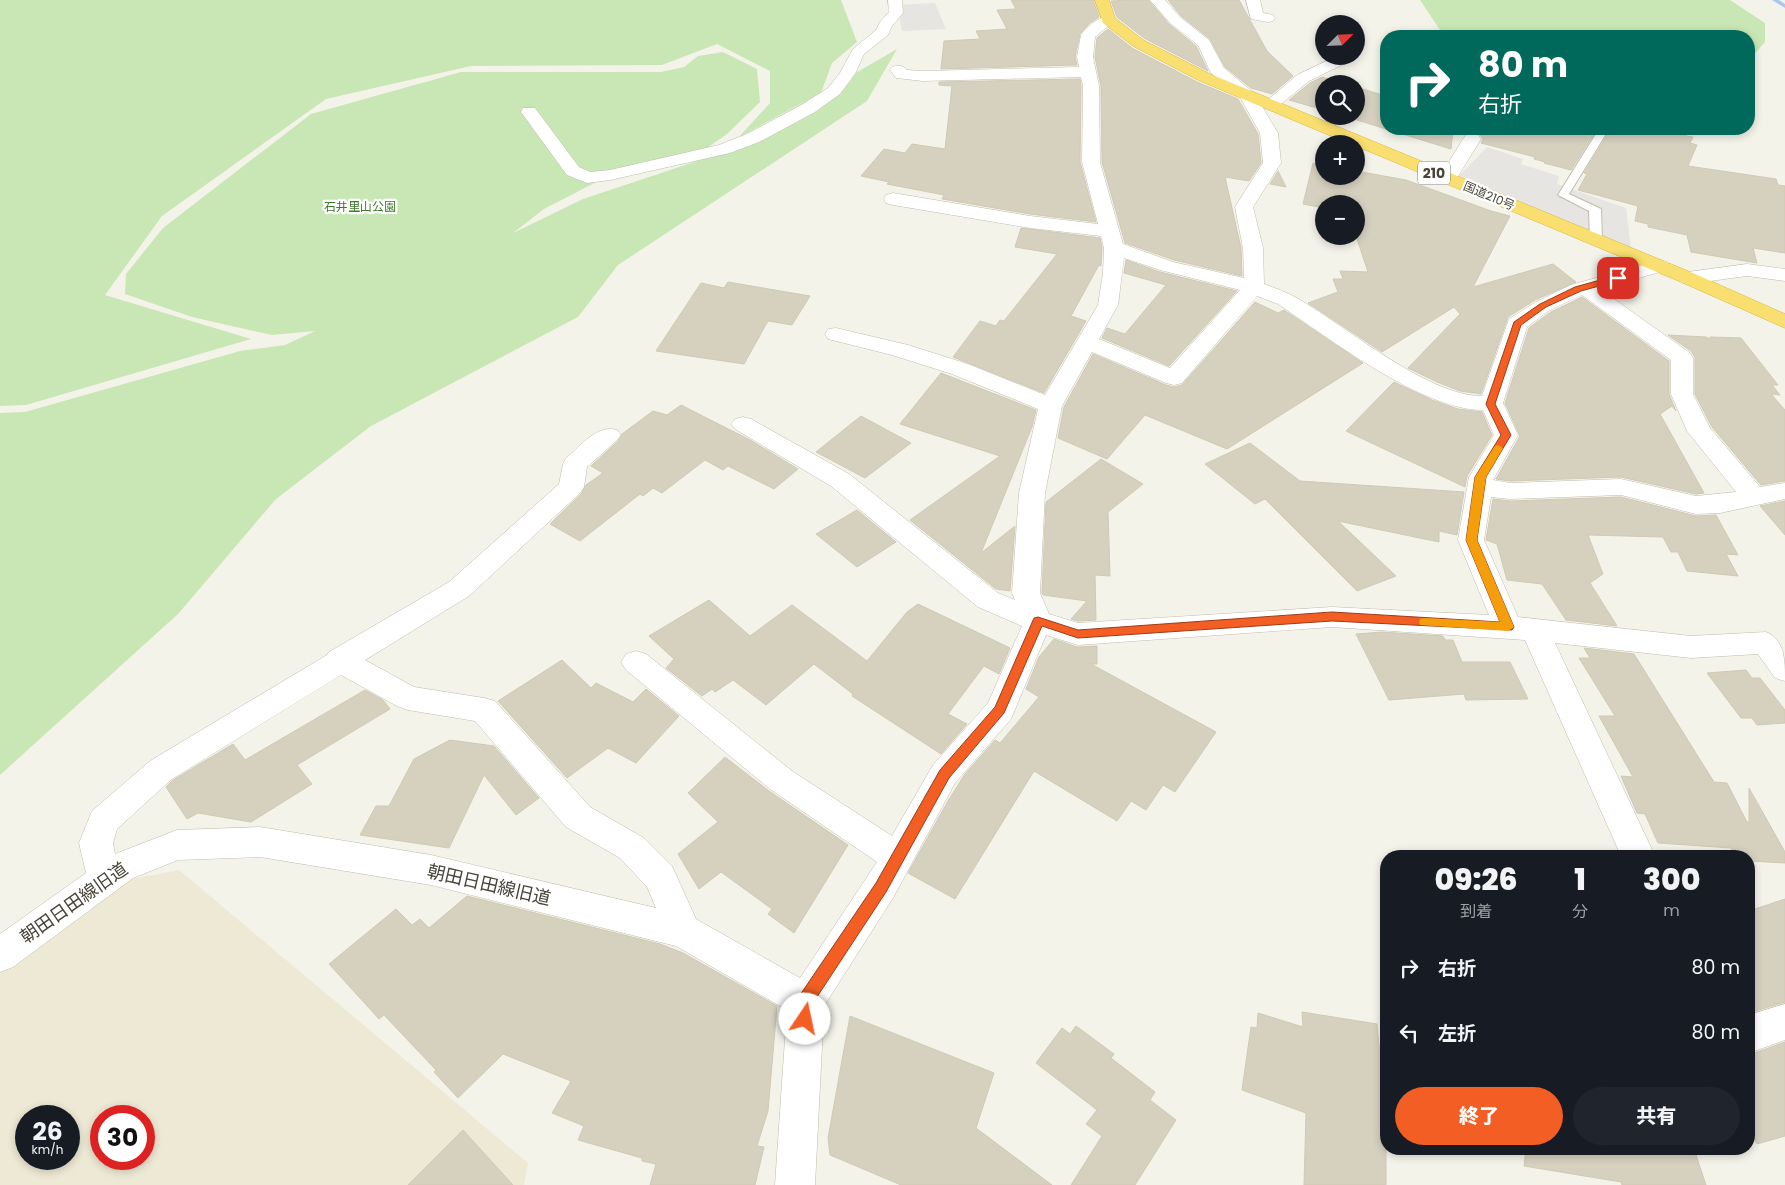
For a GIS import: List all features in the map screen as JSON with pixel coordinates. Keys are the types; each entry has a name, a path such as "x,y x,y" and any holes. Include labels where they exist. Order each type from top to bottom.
{"highway":[{"path":"1102,0 1108,20"},
{"name":"国道210号","path":"1108,20 1138,42 1204,77 1660,266 1785,322"}],"street":[{"path":"1087,342 1174,378 1254,287 1253,248 1244,207 1272,164 1269,133 1248,96 1217,70 1204,43 1174,20 1157,0"},
{"path":"1253,0 1256,16 1268,18"},
{"path":"896,6 897,40"},
{"path":"529,112 573,171 587,178 610,175 724,149 753,138 809,108 834,91 847,74 858,52 883,32 896,6"},
{"path":"795,1185 806,1001 881,887 944,774 1000,710 1038,621 1026,593 1032,493 1050,406 1108,305 1111,240 1091,162 1091,86 1085,58 1088,35 1108,20"},
{"path":"1270,104 1302,78 1332,65"},
{"path":"898,70 902,75 923,76 1088,72"},
{"path":"1448,178 1472,139"},
{"path":"893,199 1030,222 1111,240 1166,266 1254,287 1285,300 1424,387 1466,403 1491,404"},
{"path":"1635,850 1521,628 1471,540 1481,477 1506,435 1491,404 1517,324 1543,306 1584,287 1660,266"},
{"path":"1688,278 1747,270 1785,275"},
{"path":"1584,287 1682,358 1682,394 1699,431 1754,497"},
{"path":"836,334 900,350 960,369 1050,406"},
{"path":"743,424 840,480 988,600 1038,621 1078,634 1332,617 1521,628 1691,647 1766,643 1785,670"},
{"path":"104,879 96,843 104,821 162,770 339,660 459,589 571,487 575,464 609,435"},
{"path":"1479,487 1519,491 1621,487 1696,505 1720,504 1785,491"},
{"path":"339,660 408,698 484,710 578,817 632,848 660,878 683,931"},
{"path":"636,662 782,780 897,857"},
{"name":"朝田日田線旧道","path":"0,954 121,867 177,845 260,842 432,870 683,931 806,1001"},
{"path":"1755,1032 1785,1022"}],"lane":[{"path":"1596,240 1595,209 1563,195 1600,135"}],"shaded area":[{"path":"935,3 946,29 902,31 897,5"},
{"path":"1487,147 1523,159 1521,164 1559,176 1557,184 1626,208 1631,248 1459,176"},
{"path":"179,870 528,1163 524,1185 0,1185 0,973 127,880"}],"green space":[{"name":"石井里山公園","path":"0,0 841,0 857,42 832,63 821,93 897,49 867,101 618,265 578,317 371,426 276,499 178,614 0,775 0,413 25,412 240,351 285,345 315,331 272,335 192,317 125,294 126,274 163,228 311,114 461,72 661,72 684,67 698,56 723,52 757,69 760,102 727,134 694,157 602,179 544,209 513,233 583,199 709,157 811,98 738,138 770,103 770,71 717,44 662,65 471,66 326,99 162,216 105,295 251,339 26,405 0,406"},
{"path":"1420,0 1730,0 1765,23 1765,42 1755,53 1755,30 1440,30"}],"building":[{"path":"1011,0 1093,0 1099,17 1090,23 1080,34 1075,57 1077,65 941,69 944,41 980,39 976,31 1007,29 997,10 1016,9"},
{"path":"1148,0 1169,24 1196,46 1208,71 1144,38 1117,17 1111,1"},
{"path":"1168,0 1239,0 1267,51 1293,76 1272,94 1251,88 1225,67 1210,39 1181,16"},
{"path":"1108,29 1132,48 1197,82 1238,99 1258,134 1261,163 1249,181 1225,177 1241,248 1242,276 1174,260 1125,243 1102,162 1101,86 1095,57 1097,38"},
{"path":"1080,79 1080,162 1096,222 1030,214 942,199 944,195 887,184 889,182 861,176 884,149 905,153 912,144 945,149 952,86 939,85 939,82"},
{"path":"1315,80 1315,107 1289,100"},
{"path":"1365,90 1380,94 1380,127 1365,122"},
{"path":"1406,135 1452,135 1451,149"},
{"path":"1481,135 1593,135 1571,170 1544,163 1534,159 1535,157 1481,143 1483,139"},
{"path":"1607,135 1687,135 1693,137 1690,143 1697,145 1688,166 1776,179 1778,185 1785,186 1785,253 1753,248 1757,263 1691,252 1687,235 1648,227 1648,224 1635,221 1638,206 1578,190 1587,174 1584,173"},
{"path":"1313,163 1315,163 1315,185 1365,185 1365,173 1406,180 1510,216 1473,287 1553,264 1576,282 1535,300 1508,317 1481,394 1460,391 1408,368 1460,314 1454,307 1382,352 1308,303 1338,292 1333,279 1343,279 1340,271 1368,272 1359,245 1365,245 1365,195 1315,195 1315,206 1303,204"},
{"path":"1278,171 1286,187 1270,184"},
{"path":"1021,228 1100,238 1102,248 1101,266 1099,265 1071,316 1086,321 1044,393 953,357 980,321 996,326 1000,320 1004,321 1057,254 1015,247"},
{"path":"1126,260 1160,272 1237,291 1169,366 1102,338 1107,328 1125,334 1166,285 1124,273"},
{"path":"728,282 810,296 792,325 768,321 744,364 656,351 701,283 724,288"},
{"path":"1582,297 1669,361 1669,394 1676,411 1672,406 1660,414 1704,493 1696,494 1621,477 1510,481 1496,479 1520,436 1505,403 1529,328 1551,312"},
{"path":"1255,302 1278,313 1284,310 1363,363 1227,449 1145,415 1107,459 1058,438 1064,407 1093,354 1166,385 1174,387 1182,385"},
{"path":"1668,335 1706,337 1710,339 1710,337 1741,338 1778,385 1772,385 1780,395 1771,394 1785,410 1785,481 1761,485 1712,427 1695,394 1695,357 1691,351"},
{"path":"941,373 1036,410 1032,427 981,553 1015,526 1010,591 996,589 910,520 1000,456 900,424"},
{"path":"1394,382 1432,400 1458,409 1482,412 1492,435 1467,476 1465,487 1346,431"},
{"path":"681,405 750,440 798,469 774,489 728,466 723,470 705,460 662,493 653,488 643,496 640,494 580,541 550,524 581,494 586,485 603,473 591,466 618,441 622,434 653,411 667,415"},
{"path":"861,416 911,443 865,478 816,452"},
{"path":"1250,443 1300,481 1464,492 1457,535 1439,531 1439,542 1338,521 1396,576 1357,591 1265,499 1255,504 1205,464"},
{"path":"1101,459 1143,484 1108,512 1110,576 1095,575 1096,620 1078,621 1071,619 1087,601 1043,595 1042,593 1046,502"},
{"path":"1621,497 1696,516 1716,515 1738,555 1726,554 1738,576 1687,571 1678,552 1671,552 1663,537 1588,535 1603,574 1590,583 1617,626 1566,620 1542,584 1507,580 1497,544 1486,540 1493,499 1510,501"},
{"path":"1785,501 1785,535 1760,506"},
{"path":"857,510 896,542 857,567 816,534"},
{"path":"709,600 750,636 792,605 867,661 907,612 918,604 1010,648 999,674 984,666 948,714 967,724 941,754 852,696 853,694 814,664 766,705 733,680 715,692 712,689 702,696 666,668 674,659 649,636"},
{"path":"1382,632 1443,636 1445,640 1453,640 1462,662 1510,662 1528,699 1466,700 1464,694 1389,700 1356,634"},
{"path":"1054,639 1077,647 1097,646 1097,664 1091,664 1216,732 1175,792 1163,785 1146,810 1131,801 1117,821 1034,771 955,899 908,873 965,774 995,740 1000,743 1039,697 1026,689 1039,657"},
{"path":"1584,648 1634,654 1714,782 1727,783 1747,822 1749,822 1749,788 1785,852 1785,863 1755,861 1755,850 1732,850 1731,848 1658,843 1645,814 1637,813 1621,776 1633,777 1599,716 1615,716 1579,658 1590,658"},
{"path":"562,660 591,688 596,683 633,702 646,689 679,716 636,763 608,748 567,778 498,701"},
{"path":"1746,670 1752,678 1760,678 1785,710 1785,723 1757,725 1752,718 1741,718 1707,673"},
{"path":"365,690 383,700 390,709 297,765 312,784 251,822 198,813 187,819 166,787 173,780 233,744 245,760"},
{"path":"450,740 494,746 539,798 516,815 484,775 449,848 360,835 376,806 389,806 414,759"},
{"path":"725,757 769,791 848,845 794,933 768,914 772,909 721,872 699,889 678,854 718,822 688,793"},
{"path":"467,896 660,944 683,953 777,1006 768,1111 757,1146 764,1147 755,1185 650,1185 656,1164 642,1161 642,1158 578,1140 584,1126 552,1113 571,1081 503,1054 458,1098 434,1072 436,1070 384,1015 379,1019 329,964 396,909 412,925 420,919 429,928"},
{"path":"1785,899 1785,1002 1755,1011 1755,909"},
{"path":"1302,1012 1377,1024 1380,1046 1380,1155 1386,1155 1386,1185 1304,1185 1306,1113 1242,1090 1251,1027 1257,1028 1258,1013 1303,1027"},
{"path":"850,1016 994,1073 976,1128 1052,1185 901,1185 830,1155 828,1138"},
{"path":"1076,1026 1114,1054 1111,1058 1155,1092 1150,1100 1176,1120 1135,1185 1071,1185 1102,1136 1086,1124 1097,1110 1036,1063 1062,1028 1070,1034"},
{"path":"1785,1042 1785,1136 1757,1144 1755,1141 1755,1053"},
{"path":"463,1130 513,1185 408,1185"},
{"path":"1525,1155 1696,1155 1706,1185 1622,1185 1621,1182 1524,1166"}],"waterway":[{"path":"1775,0 1785,6"}],"slow traffic":[{"path":"1424,622 1508,627 1471,540 1481,477 1498,448"}],"route":[{"path":"805,1019 806,1001 881,887 944,774 1000,710 1038,621 1078,634 1332,617 1508,627 1471,540 1481,477 1506,435 1491,404 1506,353 1517,324 1543,306 1578,289 1618,278"}]}
